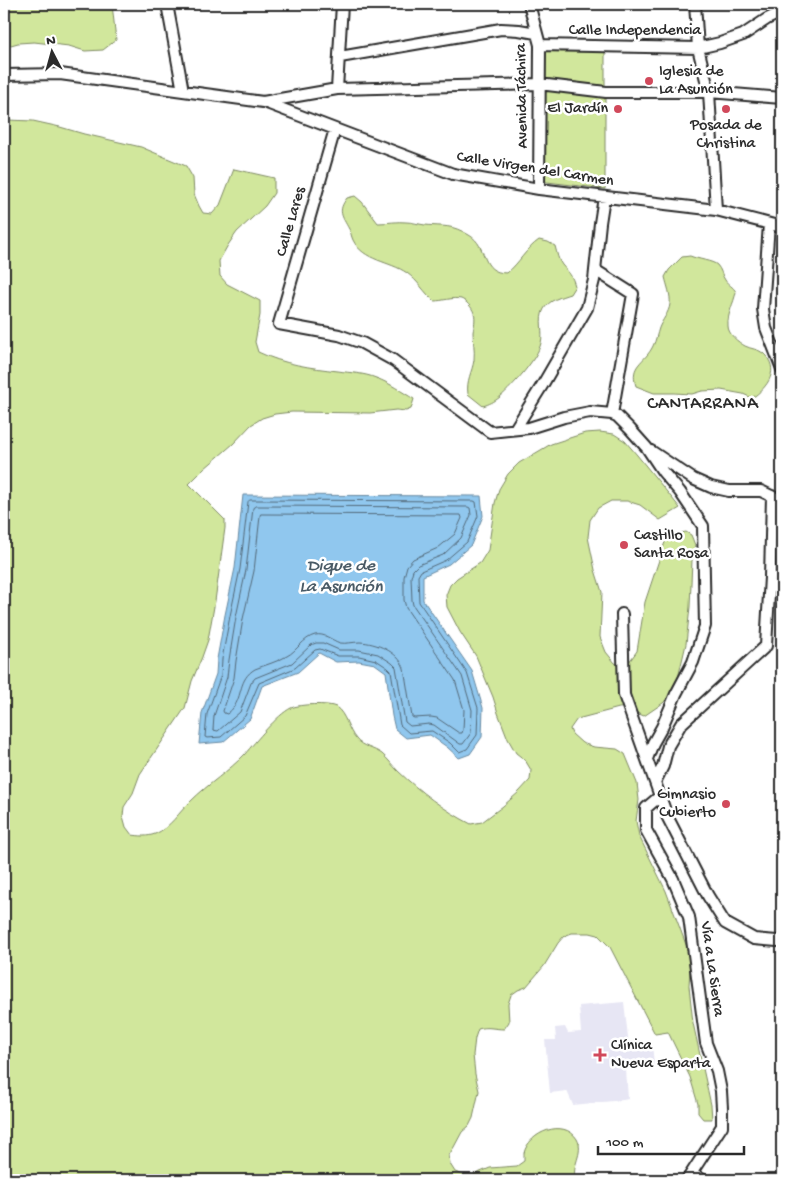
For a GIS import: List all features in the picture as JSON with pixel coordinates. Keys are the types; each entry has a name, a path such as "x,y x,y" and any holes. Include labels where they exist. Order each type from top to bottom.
{"street":[{"path":"167,4 183,91"},
{"path":"337,89 342,4"},
{"name":"Avenida Táchira","path":"529,4 540,45 539,189"},
{"path":"696,4 698,48 708,92 716,210"},
{"name":"Calle Independencia","path":"540,45 698,48 743,35 767,19 782,12"},
{"path":"340,57 501,29 536,33"},
{"path":"4,75 60,74 263,102 337,89 540,84 606,92 708,92 782,98"},
{"name":"Calle Virgen del Carmen","path":"263,102 453,174 539,189 716,210 782,227"},
{"name":"Calle Lares","path":"335,129 278,324 339,335 362,343 392,360 490,432 515,429"},
{"path":"515,429 587,308 594,280 604,197"},
{"path":"769,224 763,309 766,328 782,369"},
{"path":"595,270 633,294 612,414"},
{"path":"515,429 529,428 564,417 590,412 617,416 647,448 703,526 705,626 693,662 676,694 647,760"},
{"path":"647,448 693,479 711,487 729,490 761,491 782,501"},
{"path":"655,782 663,766 668,746 681,724 766,646 772,496"},
{"path":"622,614 624,695 667,816 708,896 725,923 754,939 782,940"},
{"name":"Vía a La Sierra","path":"660,796 646,808 646,830 673,879 689,917 706,1044 717,1071 722,1108 722,1126 690,1177"},
{"path":"690,1177 703,1180"}],"shaded area":[{"name":"Clínica Nueva Esparta","path":"624,1002 629,1046 652,1044 654,1064 626,1069 628,1099 573,1105 567,1091 550,1093 545,1040 556,1040 555,1028 565,1027 568,1033 581,1032 579,1006"}],"green space":[{"path":"4,4 112,4 116,40 103,50 85,51 69,46 34,42 18,43 4,47"},
{"path":"540,45 605,46 605,189 539,181"},
{"path":"4,121 33,121 141,147 186,166 193,178 194,194 203,213 212,214 220,205 234,169 274,178 274,193 265,206 237,232 219,261 220,276 227,284 260,301 260,315 255,342 258,352 277,360 297,365 371,376 386,382 414,399 411,409 406,411 396,410 370,413 292,412 262,418 251,425 189,484 225,520 215,601 208,640 192,681 185,708 140,774 133,793 124,807 123,816 126,827 132,835 152,835 165,828 187,805 239,760 285,711 295,707 314,704 336,707 359,742 382,754 398,771 442,807 471,824 482,822 519,792 530,780 531,770 525,760 516,753 508,739 476,656 460,632 447,607 446,595 450,585 457,578 480,563 488,550 495,503 499,489 508,474 519,463 551,444 585,433 600,432 614,434 625,441 680,508 660,520 640,505 627,501 611,501 598,508 590,520 588,537 602,592 600,637 606,652 615,663 622,667 629,662 637,651 645,602 665,542 675,534 686,532 691,535 695,545 692,560 686,644 678,678 672,693 663,703 644,716 630,707 619,708 577,719 570,729 572,734 582,743 594,747 617,749 625,754 637,783 639,800 636,821 639,836 666,891 688,950 693,1023 711,1105 712,1119 703,1119 698,1113 698,1104 690,1077 668,1032 655,1034 610,947 598,935 572,933 564,936 558,943 544,966 526,987 511,995 508,1004 509,1022 504,1029 478,1029 473,1055 479,1091 473,1118 469,1126 462,1132 449,1155 450,1164 455,1172 463,1175 473,1175 490,1168 517,1166 524,1161 524,1153 533,1139 547,1130 564,1129 577,1139 579,1144 579,1154 575,1170 576,1180 4,1180"},
{"path":"355,196 378,223 408,222 448,227 463,231 475,240 488,264 498,272 507,273 539,240 555,246 562,265 575,286 570,294 552,301 546,306 541,317 542,339 539,349 530,364 496,400 483,406 468,394 474,356 473,332 475,318 472,309 461,299 454,298 434,301 407,273 370,257 357,247 341,210 347,198"},
{"path":"690,256 712,262 718,267 725,280 736,292 729,317 728,329 734,338 742,344 763,353 771,365 772,371 767,383 752,398 743,394 721,390 702,391 692,394 654,393 636,386 634,379 636,368 650,352 670,304 665,277 682,257"}],"water":[{"name":"Dique de La Asunción","path":"243,495 481,496 483,516 471,545 449,564 423,576 423,600 472,671 483,708 482,737 470,754 459,758 430,735 406,738 395,729 386,672 375,664 359,661 336,662 319,653 298,672 262,686 250,719 223,742 199,744 202,713 216,674 217,659 235,568"}],"place":[{"name":"Iglesia de La Asunción","path":"649,81"},
{"name":"El Jardín","path":"618,109"},
{"name":"Posada de Christina","path":"726,109"},
{"name":"Castillo Santa Rosa","path":"624,545"},
{"name":"Gimnasio Cubierto","path":"726,804"},
{"name":"Clínica Nueva Esparta","path":"600,1055"}],"district":[{"name":"CANTARRANA","path":"703,404"}]}
